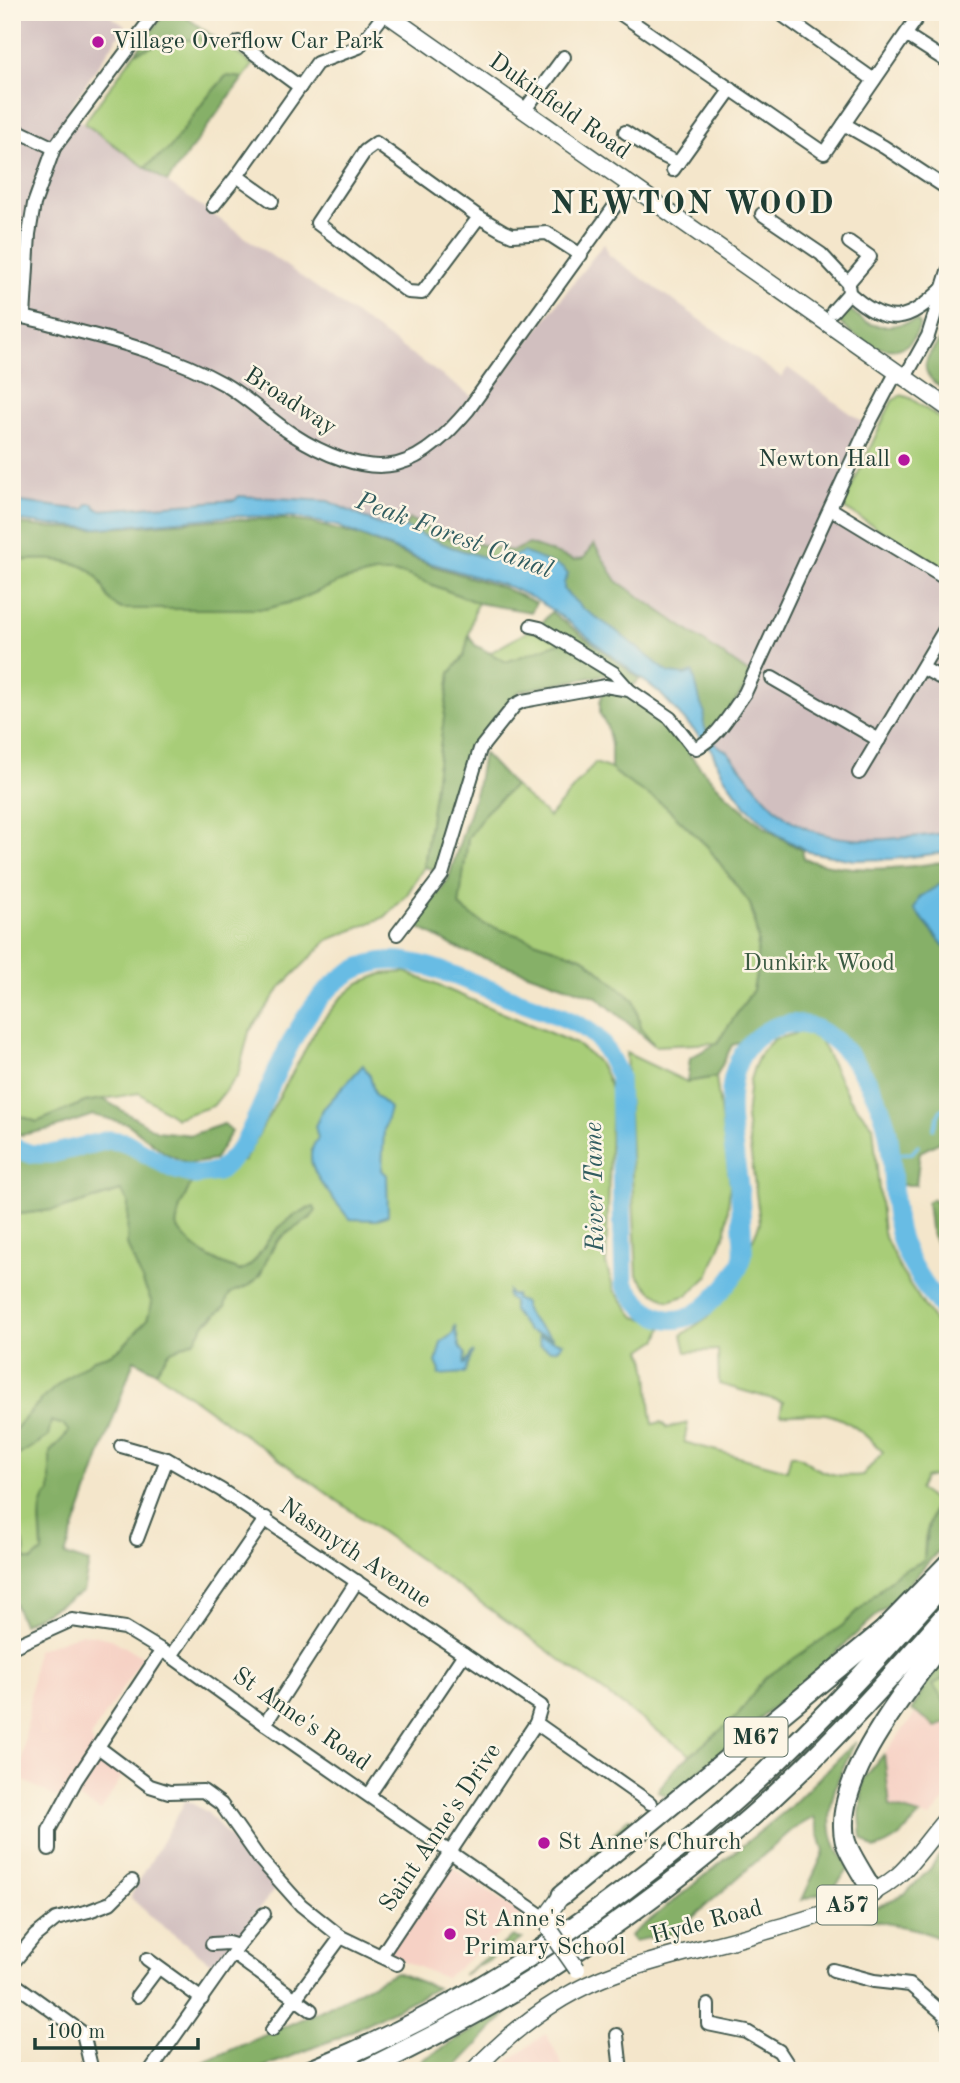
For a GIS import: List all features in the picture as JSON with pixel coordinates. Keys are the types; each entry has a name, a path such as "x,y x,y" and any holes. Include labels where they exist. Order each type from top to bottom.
{"highway":[{"name":"M67","path":"562,1895 883,1631 946,1571"},
{"name":"M67","path":"309,2071 421,2019 510,1969 607,1903 656,1865 756,1781 827,1712 946,1571"},
{"name":"M67","path":"364,2071 445,2030 531,1980 625,1916 700,1860 786,1785 844,1728 948,1612"},
{"path":"873,1892 845,1840 845,1812 856,1772 878,1732 948,1634"}],"main road":[{"name":"Dukinfield Road","path":"385,13 948,408"},
{"name":"Hyde Road","path":"473,2071 516,2030 550,2006 615,1973 838,1909 873,1892 898,1876 948,1816"},
{"path":"549,1925 551,1907 562,1895"},
{"name":"St Anne's Road","path":"549,1925 586,1987"}],"street":[{"path":"18,316 34,204 54,148 156,12"},
{"path":"544,12 549,15 551,12"},
{"path":"618,12 824,153 922,12"},
{"path":"778,12 874,80"},
{"path":"213,206 317,63 359,47 385,13"},
{"path":"906,35 948,62"},
{"path":"239,42 300,87"},
{"path":"524,111 564,57"},
{"path":"625,132 675,167 731,89"},
{"path":"844,124 948,189"},
{"path":"12,128 54,148"},
{"path":"479,217 422,293 415,294 408,292 317,223 365,151 376,144 479,217 512,235 547,233 581,255"},
{"path":"237,176 272,201"},
{"name":"Broadway","path":"18,316 119,342 200,372 225,384 292,434 340,458 359,464 398,464 418,454 452,428 630,185"},
{"path":"762,214 821,254 868,310 895,317 916,312 946,289"},
{"path":"833,311 870,257 849,242"},
{"path":"531,626 540,628 614,673 629,690 670,718 692,746 701,746 717,733 745,693 831,509 900,376 928,336 946,289 948,271"},
{"path":"831,509 948,580"},
{"path":"859,773 948,624"},
{"path":"923,668 948,682"},
{"path":"772,678 878,740"},
{"path":"397,934 442,875 480,749 515,705 523,701 605,686 629,690"},
{"name":"Nasmyth Avenue","path":"121,1446 167,1459 266,1518 541,1706 536,1723"},
{"path":"137,1539 167,1459"},
{"path":"49,1849 49,1830 76,1780 266,1518"},
{"path":"265,1724 357,1581"},
{"name":"St Anne's Road","path":"12,1647 72,1620 125,1628 167,1653 549,1925"},
{"path":"369,1795 464,1654"},
{"path":"536,1723 650,1803"},
{"name":"Saint Anne's Drive","path":"381,1956 536,1723"},
{"path":"99,1747 150,1787 169,1792 203,1791 221,1804 260,1858 301,1905 341,1937 397,1964"},
{"path":"12,1964 35,1936 56,1919 110,1903 132,1881"},
{"path":"150,2071 235,1950 264,1914"},
{"path":"272,2030 341,1937"},
{"path":"212,1944 228,1942 311,2010"},
{"path":"147,1959 204,1995"},
{"path":"137,1996 158,1968"},
{"path":"833,1970 874,1981 910,1985 945,2015 948,2024"},
{"path":"12,1982 83,2033 92,2071"},
{"path":"708,2005 708,2024 747,2032 779,2052 792,2071"},
{"path":"617,2035 621,2071"}],"shaded area":[{"path":"12,12 105,12 125,26 67,112 481,403 604,243 609,255 781,377 788,368 868,426 831,509 948,580 948,842 858,851 788,830 699,728 548,592 351,520 203,509 12,510"},
{"path":"82,1633 111,1639 143,1657 91,1736 97,1758 123,1775 101,1811 74,1796 57,1798 20,1779 36,1650"},
{"path":"915,1714 936,1727 948,1722 948,1797 930,1818 890,1806 884,1754"},
{"path":"186,1800 207,1812 275,1888 216,1967 130,1897"},
{"name":"St Anne's Primary School","path":"450,1866 523,1915 445,1978 387,1954"},
{"path":"546,2033 565,2071 497,2071 499,2068"}],"green space":[{"path":"166,12 179,12 218,40 169,40 135,53"},
{"path":"169,40 218,40 253,65 243,78 226,76 170,148 145,167 84,123 135,53"},
{"path":"226,76 243,78 167,182 145,167 170,148"},
{"path":"842,307 878,326 898,325 916,320 920,324 913,339 903,347 892,350 879,348 842,325 833,315"},
{"path":"948,331 948,392 929,377 926,363"},
{"path":"901,395 910,398 948,424 948,570 845,509 845,501 892,401"},
{"path":"283,519 311,523 360,536 433,566 504,588 536,603 531,612 478,603 405,574 375,573 344,580 296,601 265,609 122,609 109,598 96,576 79,565 57,560 12,561 12,523 84,529"},
{"path":"409,519 452,539 513,551 529,544 574,560 584,558 594,544 617,581 753,676 708,740 699,728 548,592 398,540"},
{"path":"47,559 72,563 90,571 99,580 111,602 122,609 265,609 296,601 344,580 375,573 405,574 478,603 464,656 450,673 424,867 406,896 385,917 328,940 281,987 249,1032 238,1075 213,1106 176,1118 139,1093 85,1102 37,1122 12,1113 12,561"},
{"name":"Dunkirk Wood","path":"551,612 640,679 629,689 692,746 689,754 727,795 771,831 802,850 804,859 840,867 876,869 948,861 948,882 944,882 914,909 948,951 948,1138 920,1152 916,1185 893,1185 888,1132 878,1101 848,1054 835,1040 820,1030 804,1024 780,1025 732,1045 716,1077 687,1082 690,1058 717,1043 753,990 758,940 755,918 750,904 707,846 664,805 611,769 611,745 607,726 600,714 600,702 605,686 627,689 614,673 520,691 497,714 475,744 435,870 424,867 450,673 464,656 469,635 475,645 506,662 562,642 540,625"},
{"path":"530,630 563,642 506,662 488,654"},
{"path":"483,753 514,786 486,812 468,838 459,906 484,924 584,958 634,1000 641,1028 655,1046 597,997 461,950 414,925 448,880 477,788"},
{"path":"595,763 611,769 664,805 707,846 750,904 758,940 753,990 717,1043 655,1046 641,1028 634,1000 584,958 484,924 459,906 468,838 486,812 514,786 549,817"},
{"path":"406,972 576,1044 595,1059 603,1070 612,1093 606,1264 614,1290 635,1317 664,1323 658,1339 642,1350 647,1368 651,1415 653,1424 661,1422 667,1428 688,1423 684,1442 787,1470 791,1454 822,1471 845,1476 863,1475 883,1452 857,1429 834,1416 820,1413 780,1414 783,1402 719,1384 718,1350 686,1352 682,1335 709,1316 733,1286 760,1223 746,1118 750,1080 761,1052 774,1039 802,1032 820,1040 849,1098 873,1126 883,1233 901,1271 948,1342 948,1466 934,1476 925,1478 919,1489 935,1502 925,1538 924,1561 899,1572 842,1626 766,1678 736,1717 692,1756 156,1372 169,1352 195,1340 206,1322 214,1318 227,1296 235,1289 250,1285 261,1274 266,1259 278,1241 300,1223 311,1218 307,1208 285,1223 270,1238 256,1259 240,1271 212,1259 196,1248 176,1226 180,1207 195,1175 218,1172 226,1164 244,1161 318,1026 340,999 359,983 382,974"},
{"path":"626,1053 687,1082 716,1077 730,1185 726,1231 708,1276 688,1295 669,1301 651,1291 637,1275"},
{"path":"103,1099 157,1131 191,1135 224,1124 232,1131 214,1160 189,1164 165,1153 128,1124 93,1115 51,1129 21,1135 12,1130 12,1113 37,1122 85,1102"},
{"path":"109,1140 125,1142 173,1169 195,1175 180,1207 176,1226 204,1254 240,1271 254,1261 283,1224 308,1209 314,1207 316,1211 277,1241 256,1280 232,1293 225,1307 206,1322 195,1340 169,1352 156,1372 134,1360 65,1555 89,1563 83,1592 23,1624 12,1598 12,1515 24,1546 25,1559 32,1561 42,1552 41,1512 50,1492 50,1452 69,1432 64,1425 51,1421 48,1437 12,1459 12,1433 42,1399 65,1379 94,1359 121,1348 147,1320 152,1303 127,1245 128,1201 121,1191 60,1209 12,1215 12,1147 48,1153 73,1150"},
{"path":"121,1191 128,1201 143,1279 152,1303 147,1320 121,1348 94,1359 42,1399 12,1433 12,1215 60,1209"},
{"path":"932,1199 948,1212 948,1275 930,1228 927,1202"},
{"path":"51,1421 64,1425 70,1432 50,1452 50,1492 40,1519 42,1552 31,1561 25,1560 24,1546 12,1515 21,1498 19,1478 12,1472 12,1459 47,1437"},
{"path":"12,1472 21,1487 12,1513"},
{"path":"948,1485 948,1540 900,1594 677,1790 668,1797 658,1791 675,1768 736,1717 765,1678 842,1626 899,1572 924,1561 930,1521"},
{"path":"948,1656 948,1675 933,1685 948,1707 948,1722 936,1727 912,1710 926,1684"},
{"path":"948,1675 948,1707 933,1685"},
{"path":"856,1741 844,1765 831,1805 831,1832 849,1869 833,1889 802,1900 824,1852 814,1817 792,1830 675,1933 634,1941 630,1936 788,1809"},
{"path":"884,1754 890,1806 920,1815 900,1836 874,1849 862,1838 860,1815 863,1780"},
{"path":"628,1818 642,1819 576,1874"},
{"path":"940,1855 948,1857 948,1942 919,1930 857,1917 906,1893"},
{"path":"512,1937 522,1939 463,1975"},
{"path":"395,1972 437,1988 338,2038 254,2071 183,2071 320,2011"},
{"path":"514,2006 452,2071 404,2071"}],"water":[{"path":"239,496 328,501 378,524 388,527 399,525 451,547 499,562 523,552 561,567 568,574 564,590 582,608 615,630 669,673 685,675 693,672 705,713 704,725 709,736 727,751 764,796 789,819 807,829 846,838 887,839 948,833 948,852 893,859 854,860 809,852 778,835 746,806 723,775 711,749 660,693 561,616 510,587 427,562 337,526 294,517 233,516 98,528 12,520 12,501 76,509 85,509 88,504 94,504 100,510 235,500"},
{"path":"948,882 948,951 914,909 920,897"},
{"path":"363,1065 370,1076 375,1095 390,1108 384,1130 382,1170 387,1175 388,1215 376,1220 349,1219 315,1173 311,1158 318,1138 315,1126 323,1109"},
{"path":"508,1291 510,1295 516,1295 515,1299 524,1303 530,1318 553,1338 528,1331 513,1311 513,1302 507,1297"},
{"path":"455,1325 459,1346 465,1353 464,1365 473,1351 465,1373 439,1375 436,1362 441,1342 453,1334"},
{"path":"538,1336 563,1343 557,1349 550,1350 540,1345"}],"waterway":[{"name":"River Tame","path":"12,1147 31,1154 51,1154 109,1140 125,1142 173,1169 195,1175 218,1172 243,1145 283,1058 318,1000 341,978 368,964 400,961 424,965 566,1019 590,1032 601,1043 619,1076 624,1284 635,1299 658,1316 683,1318 696,1313 721,1291 735,1274 743,1255 730,1100 739,1060 750,1043 768,1030 789,1024 809,1026 828,1035 845,1050 872,1089 887,1128 899,1233 907,1256 919,1277 948,1315"},
{"path":"933,1129 940,1111 948,1104"},
{"path":"890,1154 912,1153 918,1146"}],"place":[{"name":"Village Overflow Car Park","path":"98,42"},
{"name":"Newton Hall","path":"904,460"},
{"name":"St Anne's Church","path":"544,1843"},
{"name":"St Anne's Primary School","path":"450,1934"}],"district":[{"name":"NEWTON WOOD","path":"693,205"}],"water label":[{"name":"Peak Forest Canal","path":"454,536"}]}
